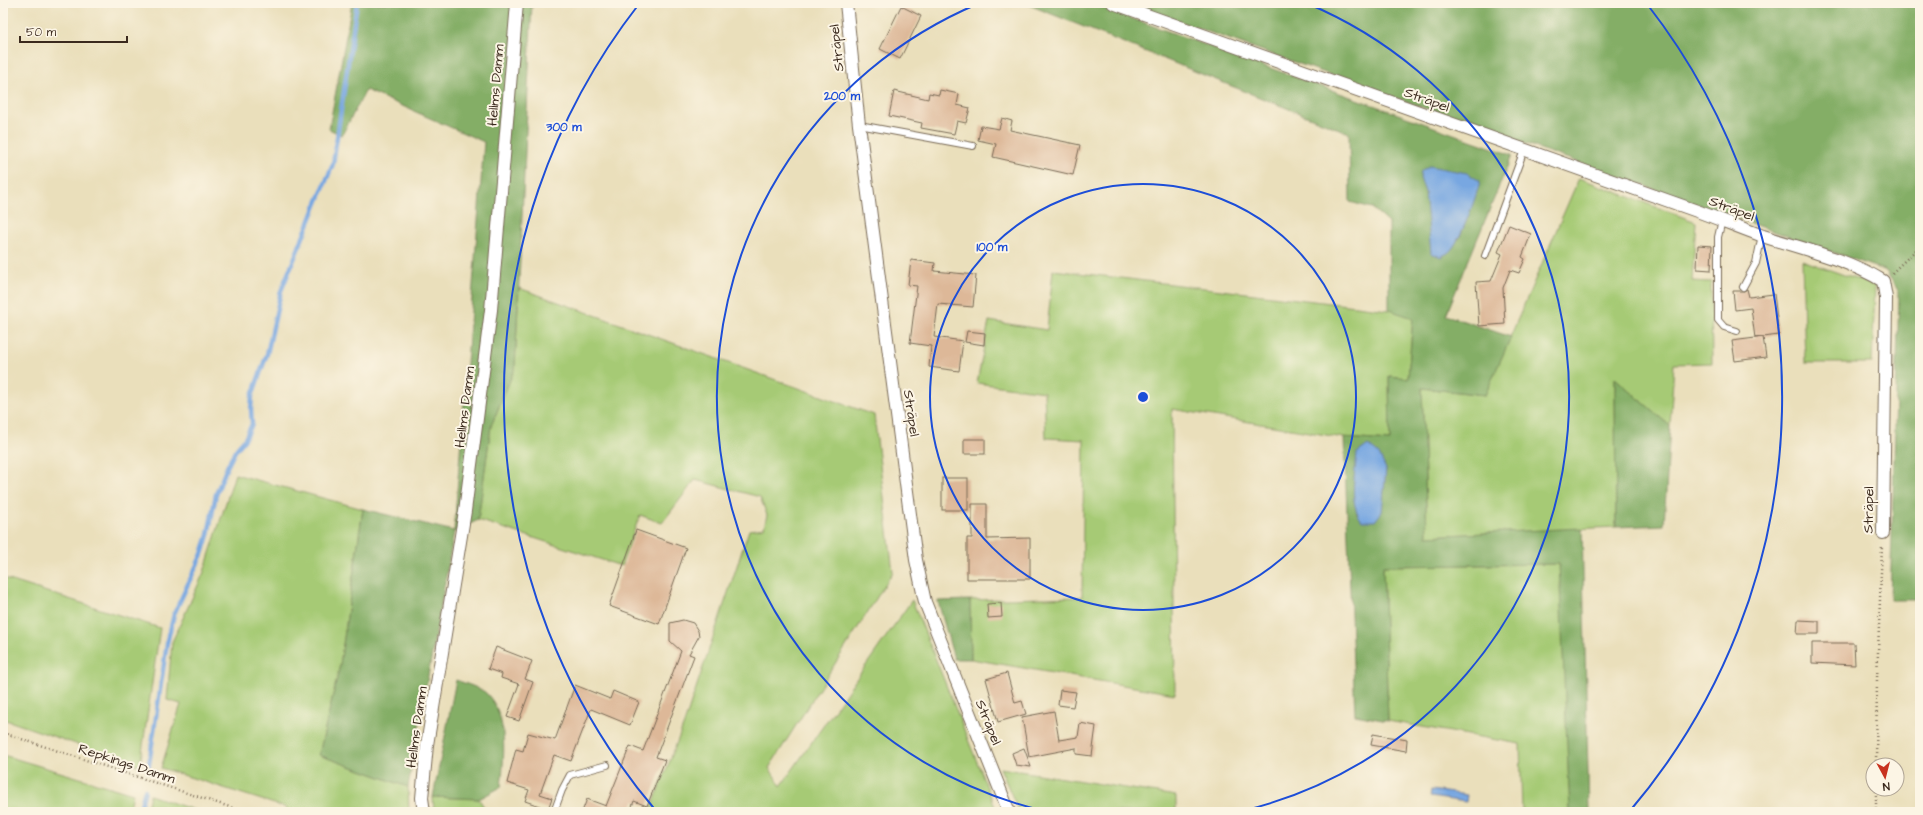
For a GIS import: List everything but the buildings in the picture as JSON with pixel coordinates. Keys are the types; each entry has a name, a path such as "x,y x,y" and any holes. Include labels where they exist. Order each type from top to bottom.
{"street":[{"name":"Hellms Damm","path":"424,812 422,798 427,745 465,511 491,310 517,3"},
{"name":"Sträpel","path":"846,3 859,125 916,560 925,602 1009,812"},
{"name":"Sträpel","path":"1113,3 1722,220 1762,236 1855,267 1870,273 1883,281 1886,298 1883,534"}],"lane":[{"path":"859,125 973,146"},
{"path":"1485,256 1524,150"},
{"path":"1722,220 1718,237 1718,320 1724,327 1737,331"},
{"path":"1743,287 1756,263 1762,236"},
{"path":"554,812 562,790 570,775 607,765"}],"path":[{"path":"1883,281 1920,246"},
{"name":"Sträpel","path":"1876,757 1877,680 1883,534"},
{"name":"Repkings Damm","path":"3,733 245,812"},
{"path":"1876,797 1876,812"}],"green space":[{"path":"352,3 532,3 515,368 491,426 478,520 454,532 408,787 319,755 340,665 363,509 454,531 484,142 366,90 342,135 329,129"},
{"path":"1024,3 1089,3 1512,155 1446,315 1511,337 1485,395 1422,388 1427,536 1582,528 1589,812 1570,812 1559,564 1383,566 1388,721 1355,715 1344,438 1390,441 1389,376 1408,378 1413,318 1389,310 1389,223 1372,208 1350,202 1349,133","holes":["1425,192 1467,218 1459,239 1429,221","1386,469 1383,489 1357,514 1354,485"]},
{"path":"1127,3 1920,3 1920,600 1890,600 1899,292 1886,271"},
{"path":"1579,178 1696,222 1692,281 1711,282 1712,363 1674,364 1670,426 1615,378 1616,527 1427,536 1422,388 1485,395"},
{"path":"1802,260 1875,286 1872,363 1805,363"},
{"path":"1053,270 1389,310 1413,317 1408,378 1389,376 1390,441 1344,438 1172,409 1175,694 971,659 970,600 1082,597 1084,440 1046,438 1044,392 977,383 989,321 1047,330"},
{"path":"519,288 874,415 893,572 769,768 781,786 912,600 997,812 650,812 684,724 749,530 764,528 767,515 760,497 695,480 662,523 640,515 621,566 478,520 491,426 515,368"},
{"path":"1615,378 1670,426 1664,525 1616,527"},
{"path":"235,474 363,509 340,665 319,755 408,787 409,812 285,812 287,808 161,768 181,704 167,700 172,642 204,572"},
{"path":"1560,564 1570,812 1522,812 1520,744 1388,721 1383,566"},
{"path":"3,578 160,628 140,766 3,719"},
{"path":"970,600 971,659 954,659 938,601"},
{"path":"456,680 478,688 487,694 494,703 502,726 504,751 501,787 479,799 433,797"},
{"path":"3,755 133,794 129,812 3,812"},
{"path":"1000,768 1176,796 1176,812 1019,812"},
{"path":"150,795 200,812 146,812"},
{"path":"433,797 479,799 487,812 434,812"}],"water":[{"path":"1429,166 1467,173 1480,181 1472,207 1458,239 1449,252 1441,257 1431,253 1425,192 1420,178 1421,171"},
{"path":"1368,445 1379,454 1386,469 1382,512 1375,521 1362,521 1355,506 1354,497 1354,479 1357,453"},
{"path":"1431,790 1467,795 1466,802 1430,797"}],"waterway":[{"path":"148,771 167,643 174,614 202,554 208,535 216,494 227,467 235,451 245,439 252,424 252,396 267,354 281,291 333,164 357,3"},
{"path":"139,812 145,790"}]}
